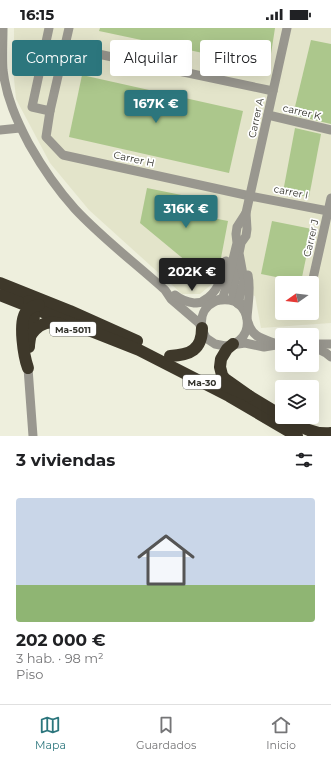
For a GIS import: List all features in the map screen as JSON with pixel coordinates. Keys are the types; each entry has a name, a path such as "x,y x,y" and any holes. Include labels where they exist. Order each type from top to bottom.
{"highway":[{"name":"Ma-30","path":"0,284 20,291 121,338 139,350 202,382 297,436"},
{"path":"0,290 26,299 33,307"},
{"path":"0,295 33,307"},
{"path":"0,295 9,302 15,310 26,332"},
{"path":"28,368 25,357 26,332 24,316 26,312 39,305 121,338"},
{"name":"Ma-30","path":"33,307 170,356 232,390 249,396 275,411"},
{"name":"Ma-5011","path":"26,332 34,330 42,325 54,322 93,336 121,338"},
{"path":"170,356 185,354 196,348 201,338 202,328"},
{"path":"233,344 222,356 220,363 221,371 225,379 249,396"},
{"name":"Ma-30","path":"297,424 315,433 331,433"}],"street":[{"path":"3,28 3,70 9,101 20,128 49,177 75,209 165,290 185,301 200,302 227,299 240,305"},
{"path":"49,28 32,107 50,111 58,76"},
{"path":"66,40 69,28"},
{"name":"Carrer A","path":"246,213 287,28"},
{"path":"102,55 273,91"},
{"name":"Carrer H","path":"50,111 46,137 63,156 250,196"},
{"name":"carrer K","path":"268,115 331,130"},
{"path":"0,130 20,128"},
{"name":"carrer I","path":"250,196 328,210"},
{"name":"Carrer J","path":"314,276 331,198"},
{"path":"246,213 237,227 237,243 223,297 212,303 204,312 201,320 202,328 204,334 212,342 222,346 245,343 264,347 275,345"},
{"path":"233,344 245,335 247,328 249,283 245,258 247,229 246,213"},
{"path":"200,302 210,297 217,288 224,272 231,242 236,234"},
{"path":"246,236 241,243 239,257 244,280 239,300 240,305 251,331 257,337 275,342"},
{"path":"165,290 171,299 189,313 202,328"},
{"path":"319,345 331,344"},
{"path":"319,349 331,357"},
{"path":"28,368 33,436"}],"shaded area":[{"path":"14,28 331,28 331,323 261,328 255,296 212,284 200,294 182,294 89,210 50,163 16,99 14,76 102,76 102,40 14,40"}],"building":[{"path":"100,28 275,28 271,54 271,40 200,40 200,52 192,51 192,40 142,40 99,31"},
{"path":"311,40 331,44 331,124 293,115"},
{"path":"82,76 243,111 229,173 69,137"},
{"path":"295,128 321,134 309,197 283,192"},
{"path":"147,188 206,200 202,216 228,221 221,258 215,278 197,274 198,271 140,223"},
{"path":"272,221 312,229 302,276 275,277 261,274"}]}
